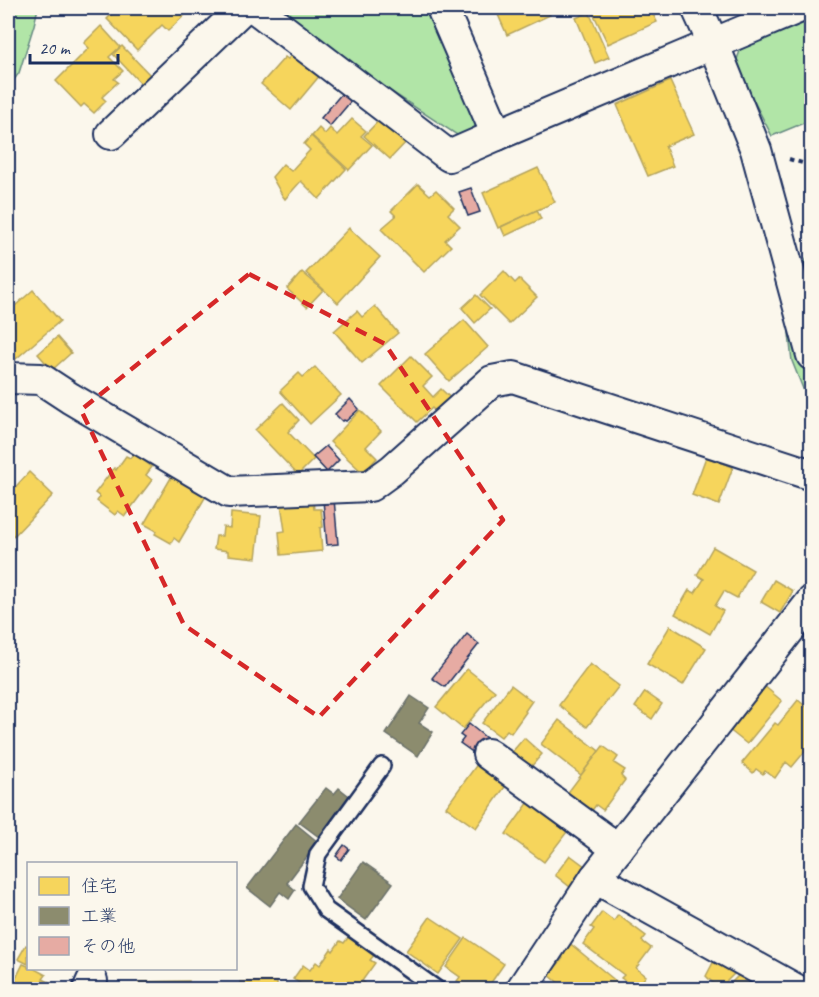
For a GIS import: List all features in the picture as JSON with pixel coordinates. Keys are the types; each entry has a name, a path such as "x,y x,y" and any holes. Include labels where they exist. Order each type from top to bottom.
{"street":[{"path":"111,134 243,8"},
{"path":"255,8 449,156 798,8"},
{"path":"442,8 497,135"},
{"path":"697,8 756,150 812,355"},
{"path":"8,378 41,379 70,399 229,492 370,486 392,470 492,381 513,377 812,475"},
{"path":"521,990 595,878 812,601"},
{"path":"488,754 618,849"},
{"path":"595,878 797,990"}],"lane":[{"path":"382,766 318,854 311,886 326,910 438,990"}],"highlighted area":[{"path":"249,274 385,344 503,520 319,717 184,625 81,410"}],"green space":[{"path":"8,8 38,8 19,73 8,88"},
{"path":"267,8 427,8 478,121 472,131 460,137"},
{"path":"811,17 811,120 772,136 735,65 741,48"},
{"path":"807,258 811,258 811,409 792,361 785,298"}],"building: 住宅":[{"path":"118,8 186,8 189,11 168,31 162,25 137,50 107,19"},
{"path":"495,8 546,8 550,15 507,35"},
{"path":"606,8 650,8 657,22 608,44 593,13"},
{"path":"589,12 609,57 595,63 576,18"},
{"path":"101,26 120,47 109,57 123,71 114,79 118,82 102,97 106,101 94,113 84,104 81,107 56,81 89,48 84,43"},
{"path":"122,46 151,76 142,85 113,54"},
{"path":"294,52 321,74 291,110 261,84 285,57 288,59"},
{"path":"670,81 694,134 665,146 673,166 648,176 617,105"},
{"path":"382,117 408,140 390,159 364,136"},
{"path":"352,119 366,131 361,136 372,145 349,170 312,136 319,128 325,134 330,128 337,135"},
{"path":"311,136 346,169 319,199 301,181 285,199 272,177 283,164 291,171 310,150 304,144"},
{"path":"538,168 555,202 498,228 483,193"},
{"path":"418,184 430,195 436,190 454,208 448,214 460,226 445,240 451,246 424,272 381,229 396,216 391,211"},
{"path":"537,210 541,219 505,236 501,227"},
{"path":"349,228 380,257 338,303 306,273"},
{"path":"504,271 515,283 519,279 537,297 509,324 480,295"},
{"path":"302,272 323,290 307,307 287,289"},
{"path":"33,290 60,321 10,364 8,362 8,312"},
{"path":"476,295 490,309 475,323 462,308"},
{"path":"375,306 398,333 362,363 334,331 357,311 362,317"},
{"path":"464,320 488,347 449,381 425,354"},
{"path":"57,337 71,353 52,370 38,354"},
{"path":"411,356 432,377 423,386 433,397 441,389 459,406 445,421 432,408 417,422 381,386"},
{"path":"315,367 341,395 310,424 280,391 299,373 303,377"},
{"path":"283,403 299,420 288,432 314,459 298,475 255,430"},
{"path":"360,410 381,431 366,447 377,458 363,473 330,442"},
{"path":"134,453 152,467 146,475 152,480 125,516 118,511 115,515 97,501 100,497 95,493 114,468 116,470 126,456 130,458"},
{"path":"706,457 733,467 719,505 692,495"},
{"path":"29,472 53,495 14,536 8,529 8,495"},
{"path":"172,476 206,496 179,542 174,538 171,543 155,534 157,531 144,524"},
{"path":"313,501 314,509 321,509 322,551 281,555 279,532 285,531 281,504"},
{"path":"231,513 261,516 256,558 228,555 228,551 214,549 216,536 222,536 223,527 230,528"},
{"path":"713,547 753,570 737,598 724,591 715,606 723,611 710,634 675,614 689,590 695,593 704,579 697,575"},
{"path":"774,580 793,591 780,613 761,602"},
{"path":"670,626 706,648 683,685 647,664"},
{"path":"590,664 619,686 587,727 559,705"},
{"path":"467,669 495,691 463,729 436,707"},
{"path":"511,685 532,701 511,733 507,730 501,737 482,723"},
{"path":"763,685 782,701 747,744 728,729"},
{"path":"645,692 662,704 652,719 635,707"},
{"path":"798,700 809,709 812,705 812,743 792,767 786,762 775,778 765,771 763,774 756,769 753,773 742,763 775,723 778,725"},
{"path":"559,720 599,751 581,775 541,744"},
{"path":"524,738 542,754 530,768 512,752"},
{"path":"603,746 618,757 614,763 625,770 621,776 625,780 603,810 596,805 590,813 566,795"},
{"path":"478,763 507,784 476,828 446,807"},
{"path":"531,799 570,828 544,862 506,834"},
{"path":"570,855 586,867 570,887 555,875"},
{"path":"602,912 614,921 618,915 646,936 642,941 651,948 636,968 646,976 636,989 621,978 624,975 583,944 594,929 591,927"},
{"path":"430,917 463,939 438,974 406,951"},
{"path":"350,935 376,953 370,960 375,963 362,981 365,983 361,990 297,990 301,984 293,979 303,965 310,970 316,962 320,965 331,949 333,951 340,941 344,943"},
{"path":"466,938 504,964 486,990 470,990 457,981 460,977 446,967"},
{"path":"567,941 617,982 611,990 567,990 549,975 563,958 557,953"},
{"path":"26,945 27,964 18,959"},
{"path":"716,957 739,969 719,989 706,976"},
{"path":"23,964 27,966 27,970 37,970 46,975 43,979 51,983 49,990 10,990"},
{"path":"740,974 751,984 755,980 765,990 727,990 726,988"},
{"path":"189,981 189,990 140,990 139,982"},
{"path":"240,982 277,982 277,990 214,990 214,986 240,987"},
{"path":"647,982 657,988 659,985 665,990 642,990"}],"building: 工業":[{"path":"411,696 429,708 419,723 433,732 418,756 386,734"},
{"path":"326,788 334,794 339,788 349,796 344,804 348,808 323,840 299,822"},
{"path":"296,824 318,842 287,883 295,890 289,899 280,892 270,906 247,888"},
{"path":"363,862 393,883 366,920 337,899"}],"building: その他":[{"path":"348,86 357,94 330,126 321,118"},
{"path":"471,188 480,212 468,216 459,192"},
{"path":"350,399 359,409 346,421 342,421 335,414"},
{"path":"326,446 339,460 327,472 313,457"},
{"path":"334,499 338,544 327,545 323,500"},
{"path":"467,634 479,644 445,687 432,678"},
{"path":"469,724 490,741 478,756 460,743 464,738 460,735"},
{"path":"344,845 349,849 341,860 336,856"}]}
